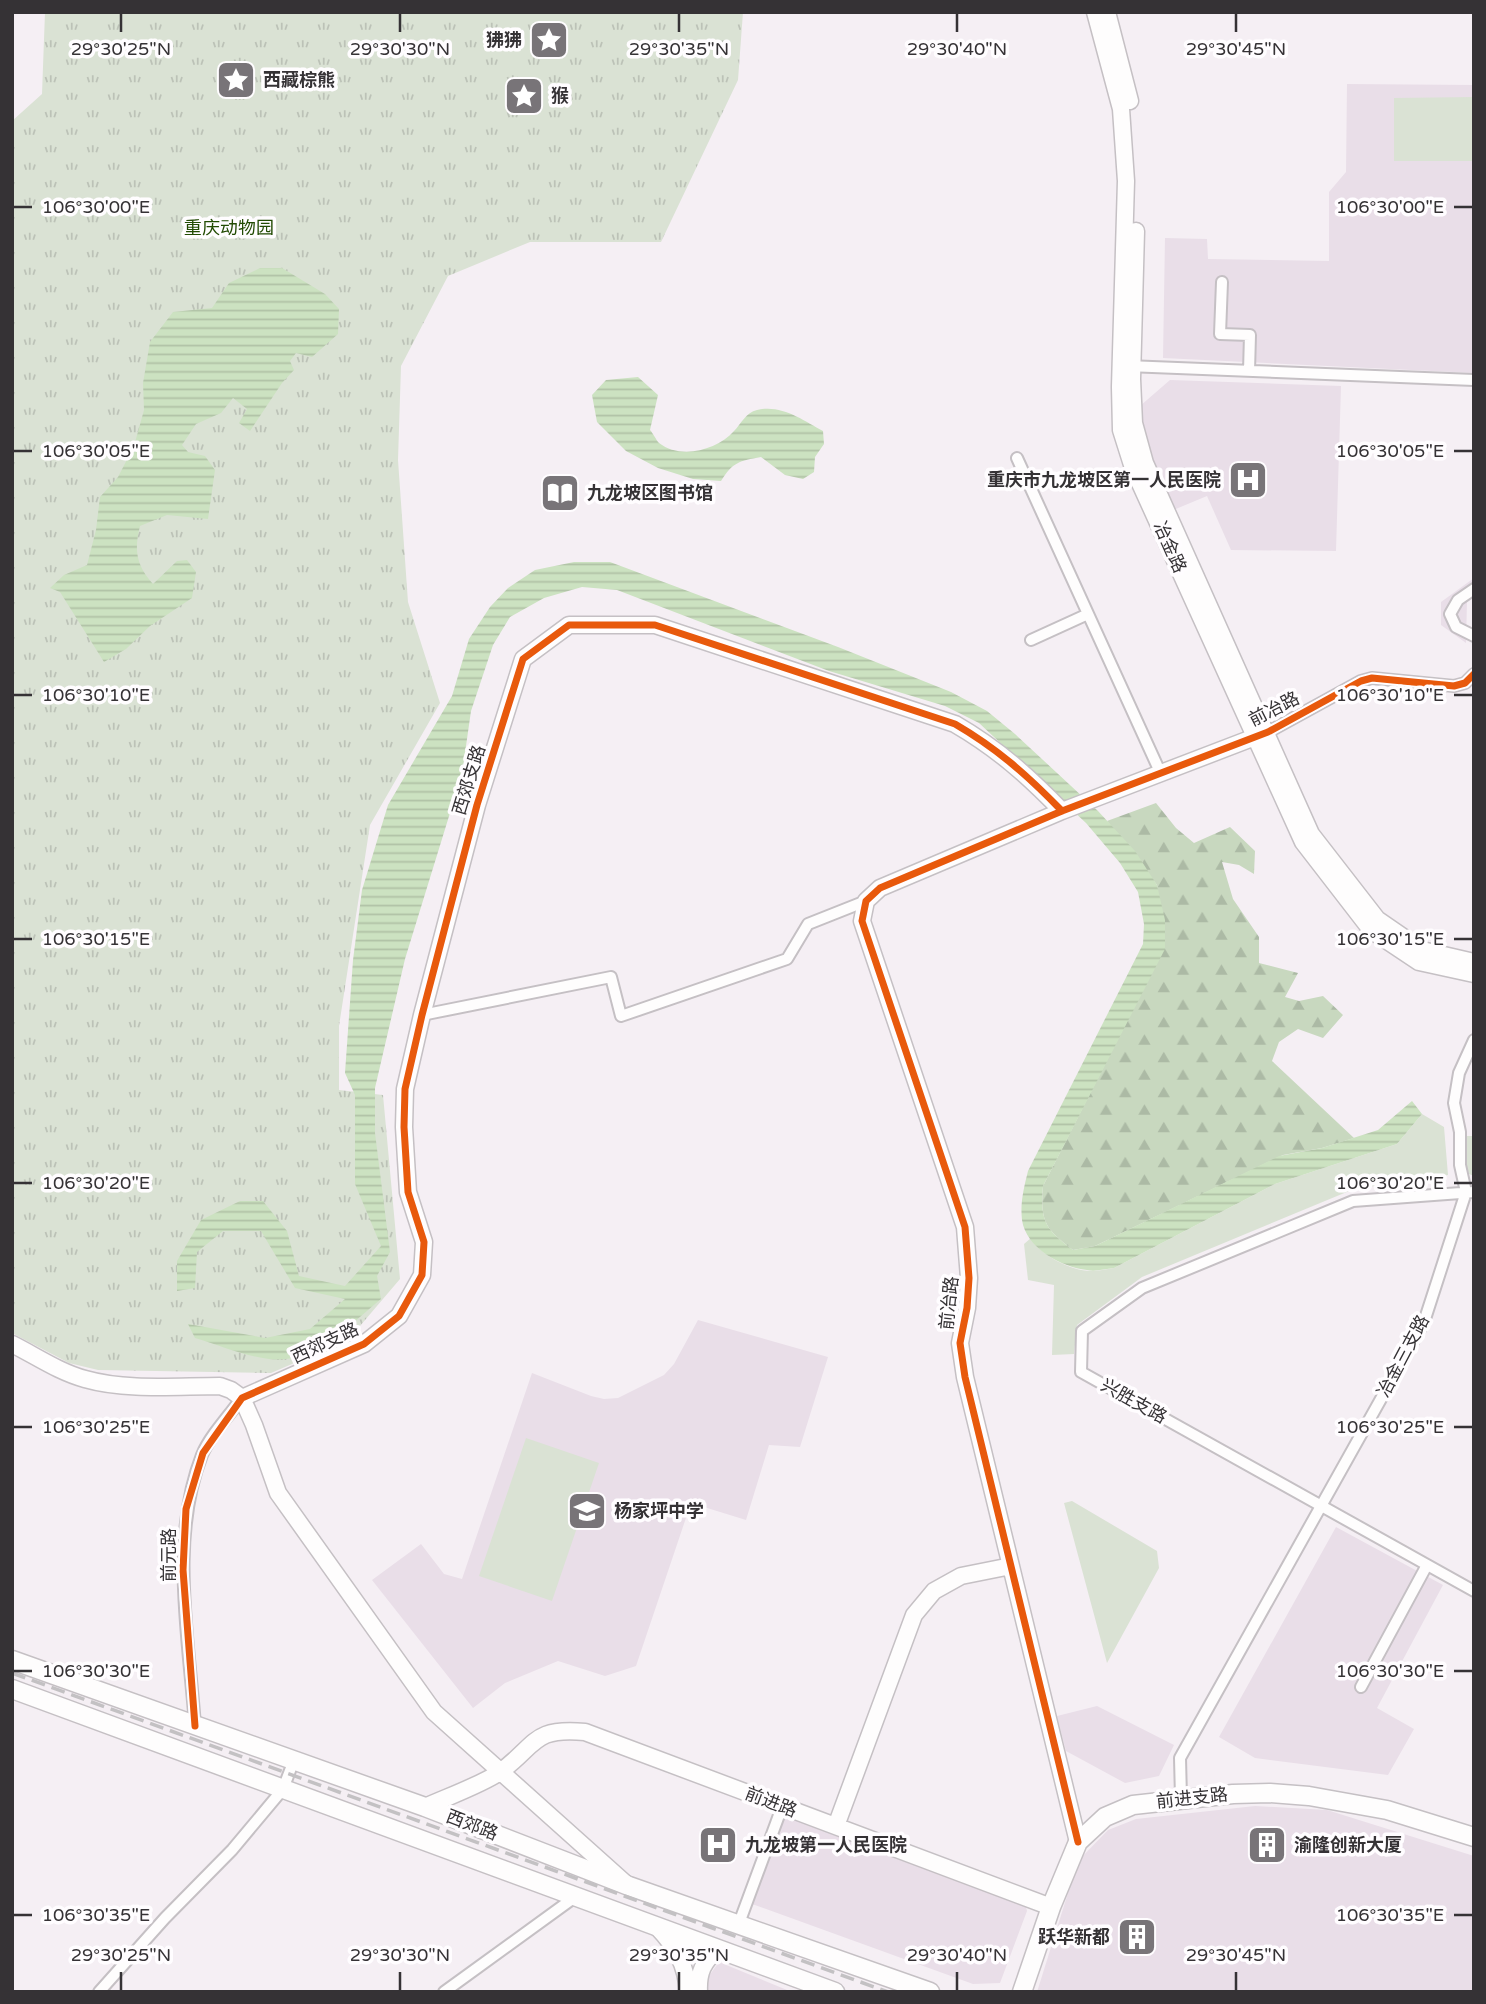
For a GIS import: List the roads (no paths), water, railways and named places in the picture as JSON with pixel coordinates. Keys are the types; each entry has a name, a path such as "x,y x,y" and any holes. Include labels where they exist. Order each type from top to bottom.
{"main road":[{"name":"西郊路","path":"12,1660 425,1807 738,1926 930,1992"},
{"name":"西郊路","path":"12,1689 835,1992"},
{"name":"前进支路","path":"1022,1992 1051,1907 1078,1842 1105,1817 1133,1805 1181,1798 1270,1793 1309,1796 1387,1810 1470,1834"},
{"path":"1010,1992 1035,1926 1051,1907"}],"street":[{"name":"冶金路","path":"1095,12 1121,109 1126,181 1126,366"},
{"name":"冶金路","path":"1107,12 1131,104 1137,177 1121,430 1133,468 1311,834 1377,919 1422,950 1474,962"},
{"path":"1222,282 1220,334 1250,335 1249,371"},
{"path":"1126,366 1474,380"},
{"path":"1017,458 1161,774"},
{"path":"1474,589 1458,600 1450,614 1456,627 1474,636"},
{"path":"1031,640 1088,614"},
{"name":"西郊支路","path":"242,1398 364,1344 399,1316 422,1275 424,1242 408,1192 404,1127 405,1089 477,805 523,659 569,625 655,625 955,724 987,743 1025,773 1062,811"},
{"name":"前冶路","path":"1078,1842 965,1377 960,1343 967,1308 969,1278 965,1227 862,921 866,901 880,888 981,844 1262,735 1361,681 1371,678 1454,686 1465,683 1474,674"},
{"name":"冶金路","path":"1262,735 1303,842 1371,930 1419,961 1474,974"},
{"path":"422,1015 611,977 621,1016 787,958 808,924 866,901"},
{"name":"冶金三支路","path":"1181,1798 1180,1758 1424,1322 1470,1192 1460,1165 1460,1132 1454,1103 1459,1073 1474,1040"},
{"name":"兴胜支路","path":"1470,1192 1353,1201 1142,1288 1082,1331 1081,1372 1474,1591"},
{"path":"12,1344 87,1380 132,1385 220,1386 242,1398 278,1493 288,1510 433,1712 629,1886"},
{"name":"前元路","path":"195,1726 183,1570 186,1509 203,1453 242,1398"},
{"path":"1361,1687 1427,1565"},
{"path":"836,1826 914,1615 934,1591 961,1576 1011,1566"},
{"name":"前进路","path":"425,1807 499,1772 538,1738 560,1730 585,1732 1051,1907"},
{"path":"99,1992 165,1918 232,1850 283,1789 294,1760"},
{"path":"738,1926 782,1807"},
{"path":"444,1992 575,1897"},
{"path":"657,1927 674,1945 684,1964 688,1992"},
{"path":"699,1992 698,1980 702,1967 708,1957 718,1950"}],"railway":[{"path":"12,1673 888,1992"}],"place":[{"name":"狒狒","path":"549,40"},
{"name":"西藏棕熊","path":"236,80"},
{"name":"猴","path":"524,96"},
{"name":"重庆市九龙坡区第一人民医院","path":"1248,480"},
{"name":"九龙坡区图书馆","path":"560,493"},
{"name":"杨家坪中学","path":"587,1511"},
{"name":"九龙坡第一人民医院","path":"718,1845"},
{"name":"渝隆创新大厦","path":"1267,1845"},
{"name":"跃华新都","path":"1137,1937"}],"park label":[{"name":"重庆动物园","path":"229,228"}]}
